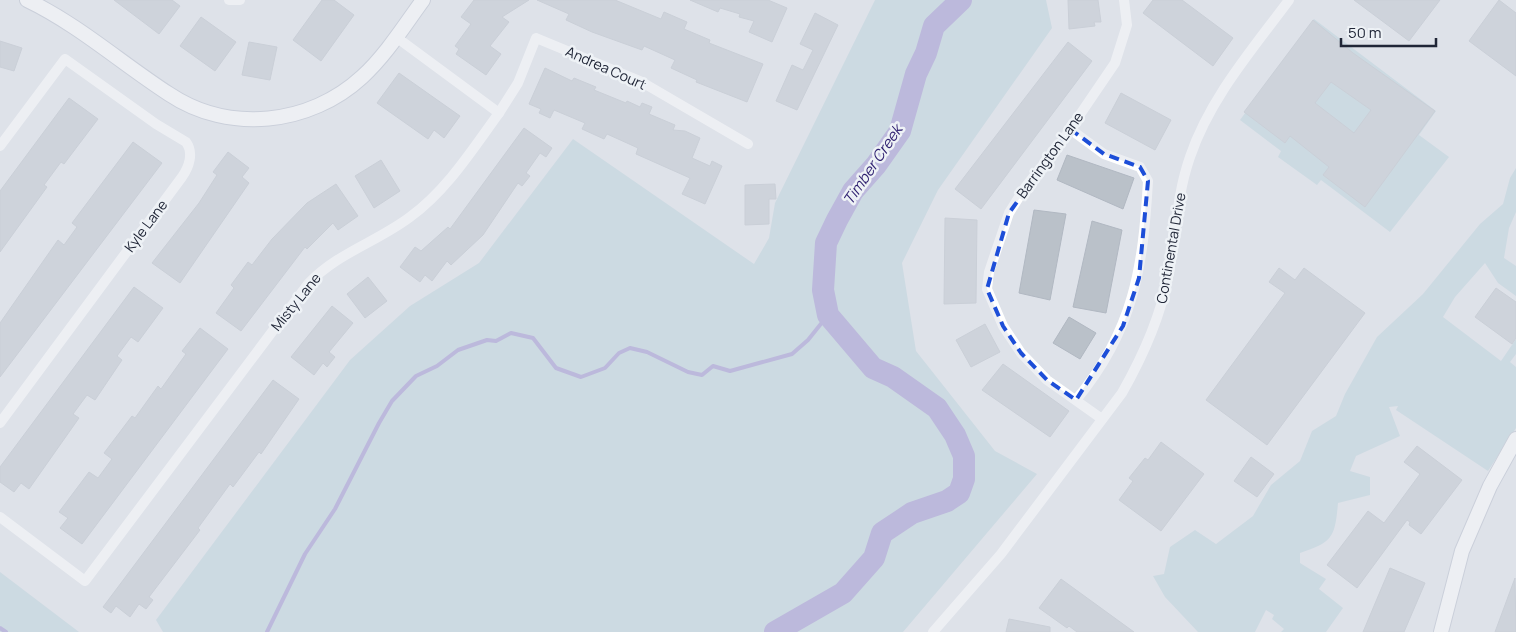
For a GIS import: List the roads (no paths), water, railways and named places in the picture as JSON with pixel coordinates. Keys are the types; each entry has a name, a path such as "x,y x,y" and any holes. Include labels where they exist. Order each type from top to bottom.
{"street":[{"path":"27,0 71,24 179,101 215,114 242,119 285,117 326,102 363,76 396,37 423,0"},
{"path":"229,0 240,0"},
{"name":"Barrington Lane","path":"1102,419 1047,380 1022,353 1003,326 987,289 989,272 1009,213 1026,186 1070,129 1114,63 1127,25 1124,0"},
{"name":"Continental Drive","path":"934,632 995,562 1122,393 1140,361 1160,311 1168,276 1178,198 1190,157 1202,127 1222,91 1289,0"},
{"path":"396,37 499,113"},
{"name":"Andrea Court","path":"499,113 518,83 536,38 640,81 748,144"},
{"name":"Kyle Lane","path":"0,146 65,59 156,124 186,142 190,149 188,165 182,177 0,423"},
{"name":"Misty Lane","path":"0,517 85,580 308,284 336,260 396,227 421,208 451,179 499,113"},
{"path":"1070,129 1104,154 1140,167 1148,181 1138,278 1123,326 1090,383 1076,400"},
{"path":"1441,632 1462,551 1490,486 1516,439"}],"waterway":[{"name":"Timber Creek","path":"775,632 843,593 874,558 882,533 912,513 947,501 959,493 964,479 964,456 955,435 937,408 893,377 873,368 828,315 823,290 826,243 853,191 876,165 900,131 916,74 926,53 934,26 961,0"},
{"path":"267,632 305,554 335,509 392,401 416,376 437,366 458,350 487,340 496,341 511,333 533,338 556,368 581,377 605,368 619,353 630,348 647,352 688,372 702,375 713,366 730,371 792,354 808,340 828,315"},
{"path":"0,628 6,632"}]}
